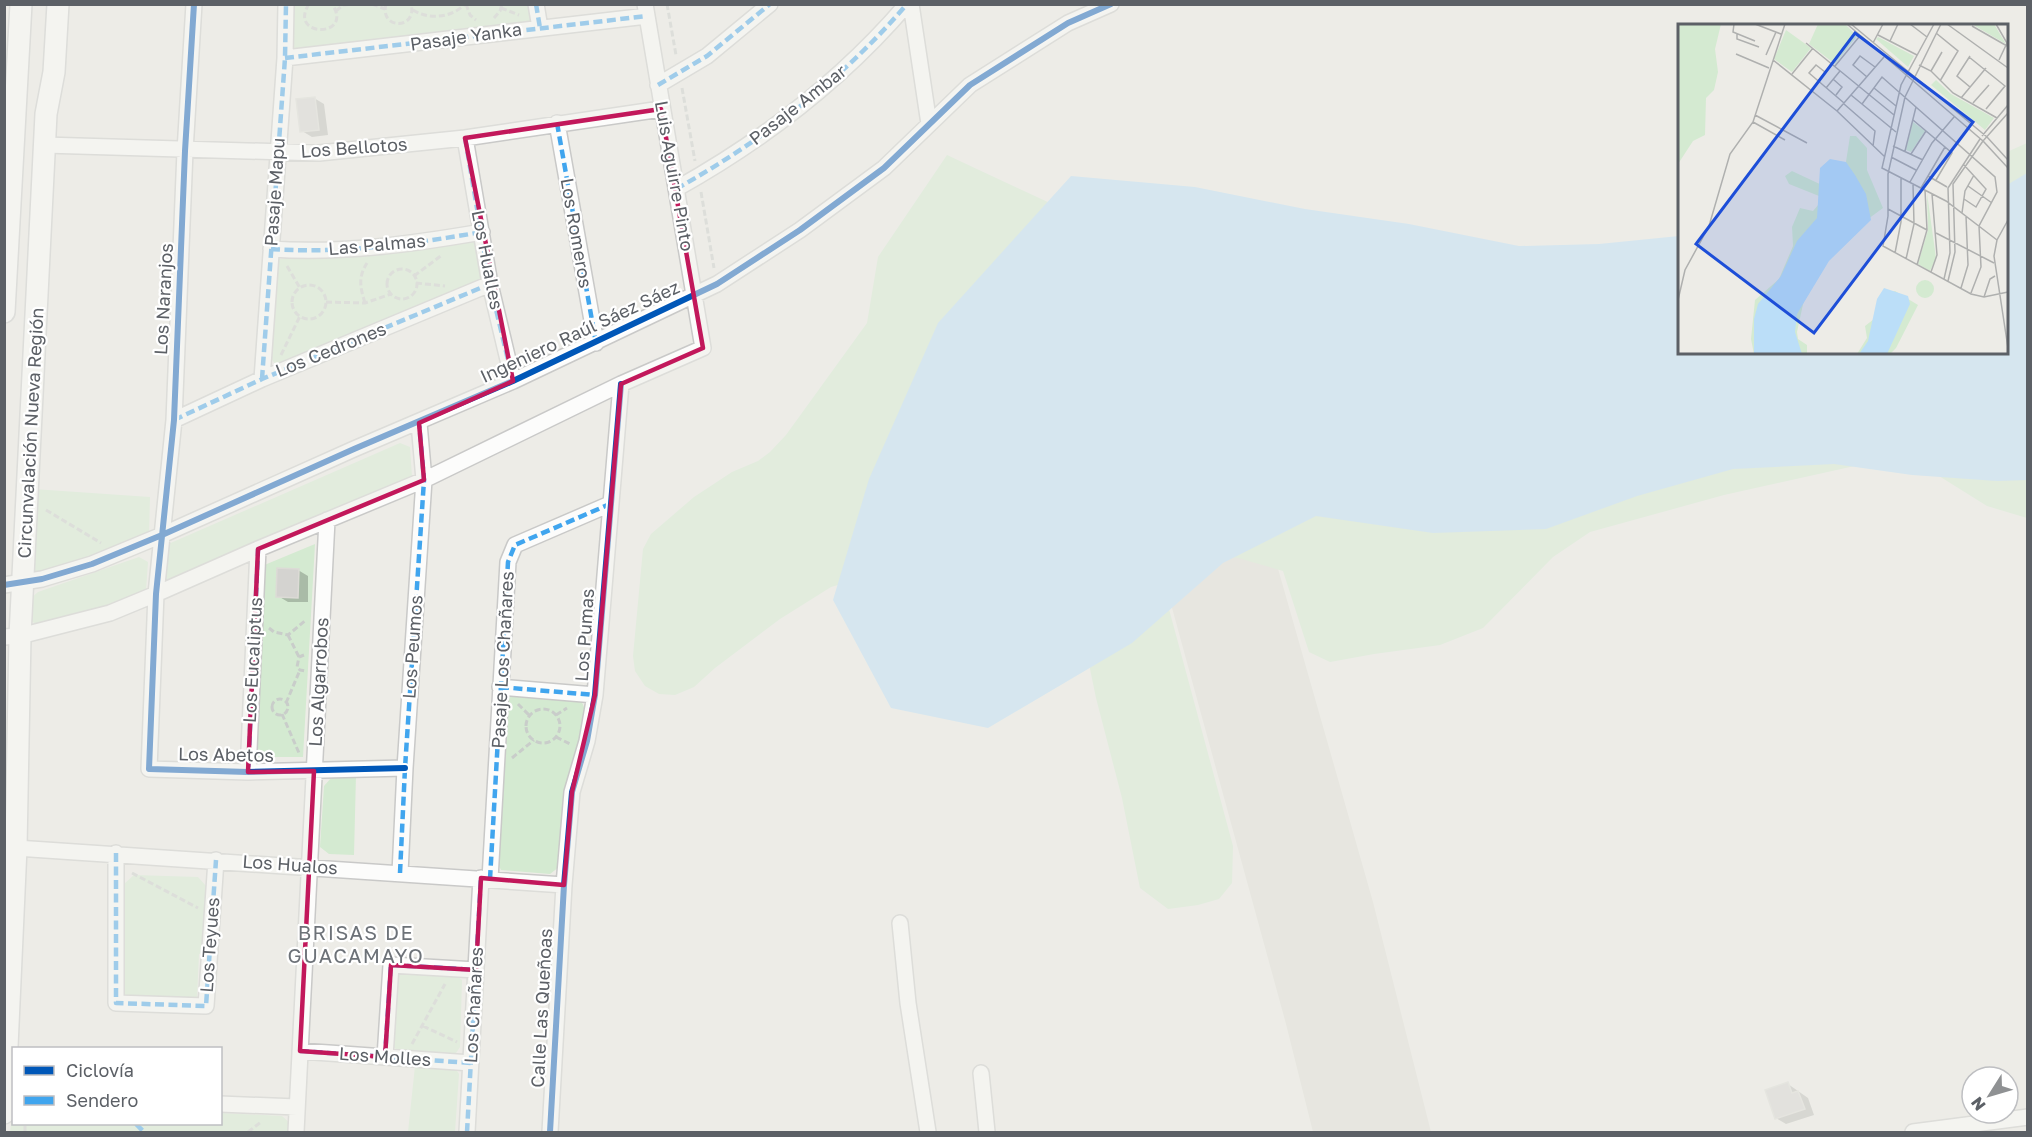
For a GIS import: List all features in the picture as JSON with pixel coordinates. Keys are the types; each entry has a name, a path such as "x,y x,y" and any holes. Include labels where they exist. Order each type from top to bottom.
{"main road":[{"name":"Circunvalación Nueva Región","path":"4,312 21,4"},
{"name":"Circunvalación Nueva Región","path":"8,1102 16,848 12,637 14,584 46,114 54,72 58,4"}],"street":[{"name":"Los Naranjos","path":"156,594 174,420 185,151 194,4"},
{"name":"Pasaje Mapu","path":"266,377 285,58 286,4"},
{"path":"536,4 540,28"},
{"path":"658,85 707,57 770,4"},
{"path":"909,4 929,124"},
{"name":"Pasaje Ambar","path":"676,189 734,154 803,104 879,37 909,4"},
{"name":"Ingeniero Raúl Sáez Sáez","path":"14,584 92,564 162,535 596,344 717,284 800,230 884,168 970,85 1068,23 1111,4"},
{"name":"Pasaje Yanka","path":"285,58 403,46 540,28 646,10"},
{"name":"Luis Aguirre Pinto","path":"621,384 703,348 646,10"},
{"name":"Los Bellotos","path":"44,145 185,151 319,153 465,138 662,109"},
{"name":"Los Romeros","path":"557,123 596,344"},
{"name":"Los Hualles","path":"465,138 490,284 513,381"},
{"name":"Las Palmas","path":"274,249 312,251 418,243 482,232"},
{"name":"Los Cedrones","path":"174,420 266,377 490,284"},
{"path":"12,637 110,613 156,594 424,480 621,384"},
{"name":"Los Pumas","path":"564,885 572,792 587,741 595,695 621,384"},
{"name":"Los Peumos","path":"400,873 424,480 419,423"},
{"name":"Pasaje Los Chañares","path":"486,879 498,757 508,562 515,545 610,504"},
{"name":"Los Algarrobos","path":"296,1132 327,520"},
{"name":"Los Eucaliptus","path":"248,772 258,549"},
{"name":"Los Abetos","path":"156,594 149,769 248,772 405,768"},
{"path":"500,687 595,695"},
{"name":"Los Hualos","path":"16,848 116,859 216,860 564,885"},
{"name":"Los Teyues","path":"116,859 116,1003 206,1006 216,860"},
{"name":"Los Chañares","path":"467,1132 476,970 486,879"},
{"name":"Calle Las Queñoas","path":"550,1132 564,885"},
{"path":"900,923 908,1003 928,1132"},
{"path":"385,1057 391,965 476,970"},
{"name":"Los Molles","path":"300,1051 404,1059 471,1056"},
{"path":"981,1073 987,1132"},
{"path":"222,1104 297,1107"},
{"path":"1913,1132 2028,1117"}],"path":[{"path":"309,4 306,21 309,26 318,31 333,26 337,16 333,4"},
{"path":"336,11 343,5 353,4"},
{"path":"372,4 386,7 385,14 390,21 399,24 407,22 413,10"},
{"path":"411,4 413,10 421,15 440,17 459,11 466,4 470,15 480,21"},
{"path":"492,20 500,11 502,4"},
{"path":"667,4 717,284"},
{"path":"365,303 359,286 361,271 379,246"},
{"path":"274,249 300,288"},
{"path":"326,302 365,303 391,294 400,299 410,296 417,283 413,274 404,269 391,273 387,282 391,294"},
{"path":"316,286 324,294 326,302 324,310 316,318 305,318 296,312 292,302 293,296 300,288 316,286"},
{"path":"266,377 300,316"},
{"path":"46,510 107,547"},
{"path":"255,611 274,632 288,635 322,609"},
{"path":"288,635 299,657"},
{"path":"282,714 287,710 286,703 300,670"},
{"path":"282,714 274,712 272,705 280,699 286,703"},
{"path":"539,709 550,710 558,718 560,729 556,736 544,743 534,740 527,731 527,720 539,709"},
{"path":"282,714 297,751 314,771"},
{"path":"556,736 577,747"},
{"path":"512,759 534,740"},
{"path":"116,859 212,916"},
{"path":"404,1059 454,968"},
{"path":"423,1026 471,1056"},
{"path":"248,1132 262,1122"}],"highlighted area":[{"path":"661,109 703,348 621,384 595,695 572,792 564,885 481,878 476,970 391,965 385,1057 300,1051 314,771 248,772 258,549 424,480 419,423 513,381 465,138"}],"shaded area":[{"path":"1273,551 1373,902 1431,1132 1313,1132 1286,1024 1160,564"}],"green space":[{"path":"531,4 532,20 526,24 314,51 290,48 290,5"},
{"path":"2027,143 2027,518 1987,506 1939,476 1859,465 1724,495 1590,532 1553,557 1483,628 1440,645 1330,662 1309,652 1283,571 1238,558 1209,555 1156,561 1233,846 1232,883 1219,899 1198,905 1168,909 1140,888 1122,798 1096,698 1080,620 873,575 831,587 780,619 715,668 694,687 675,695 659,694 645,686 635,671 633,656 643,549 651,534 694,497 732,472 758,461 786,435 867,323 878,257 947,155 1067,211 1678,352 1678,354 2008,354 2008,152"},
{"path":"474,242 483,282 279,369 270,357 278,259"},
{"path":"400,443 410,447 412,477 170,579 162,579 166,545"},
{"path":"33,489 150,497 149,536 29,576"},
{"path":"315,544 303,757 255,757 262,566"},
{"path":"139,557 148,562 146,590 83,614 36,625 29,618 29,600 38,592"},
{"path":"510,693 581,701 585,709 584,731 564,795 559,867 550,874 501,870 497,862 505,698"},
{"path":"356,775 354,855 329,854 320,847 324,786 332,777"},
{"path":"134,875 198,877 207,887 202,953 199,954 197,998 123,995 124,884"},
{"path":"401,972 457,976 462,980 460,1047 454,1056 401,1053 391,1045 396,979"},
{"path":"415,1066 455,1068 459,1074 455,1132 408,1132"},
{"path":"222,1113 282,1116 292,1125 291,1132 10,1132 12,1119 12,1125 222,1125"}],"water":[{"path":"2027,173 2027,480 1997,481 1912,475 1834,464 1733,469 1637,496 1546,529 1433,533 1316,516 1223,563 1132,643 988,728 891,708 833,600 869,479 938,323 1071,176 1195,187 1305,209 1409,224 1519,246 1599,244 1678,236 1678,354 2008,354 2008,184"}],"building":[{"path":"315,97 319,130 300,132 296,99"},
{"path":"277,568 299,569 298,598 276,597"},
{"path":"1788,1082 1792,1093 1798,1091 1805,1109 1775,1119 1765,1090"}],"marked path":[{"path":"262,379 285,58 286,4"},
{"path":"536,4 540,28"},
{"path":"658,85 707,56 770,4"},
{"path":"676,189 739,150 800,107 856,58 907,4"},
{"path":"285,58 647,16"},
{"path":"557,123 596,343"},
{"path":"465,138 490,284 513,381"},
{"path":"271,249 324,250 376,247 482,232"},
{"path":"174,420 262,379 490,284"},
{"path":"400,873 424,480 419,423"},
{"path":"490,879 508,562 515,545 610,504"},
{"path":"248,772 258,549"},
{"path":"500,687 595,695"},
{"path":"116,853 116,1003 206,1006 216,860"},
{"path":"467,1132 481,878"},
{"path":"385,1057 391,965 476,970"},
{"path":"300,1051 471,1063"},
{"path":"137,1125 144,1132"}],"cycle path":[{"path":"194,4 185,151 174,420 156,594 149,769 248,772 405,768"},
{"path":"4,585 42,579 92,564 162,535 513,381 717,284 800,230 884,168 970,85 1068,23 1111,4"},
{"path":"550,1132 564,885 572,792 587,741 595,695 621,384"}],"district":[{"name":"BRISAS DE GUACAMAYO","path":"356,944"}]}
